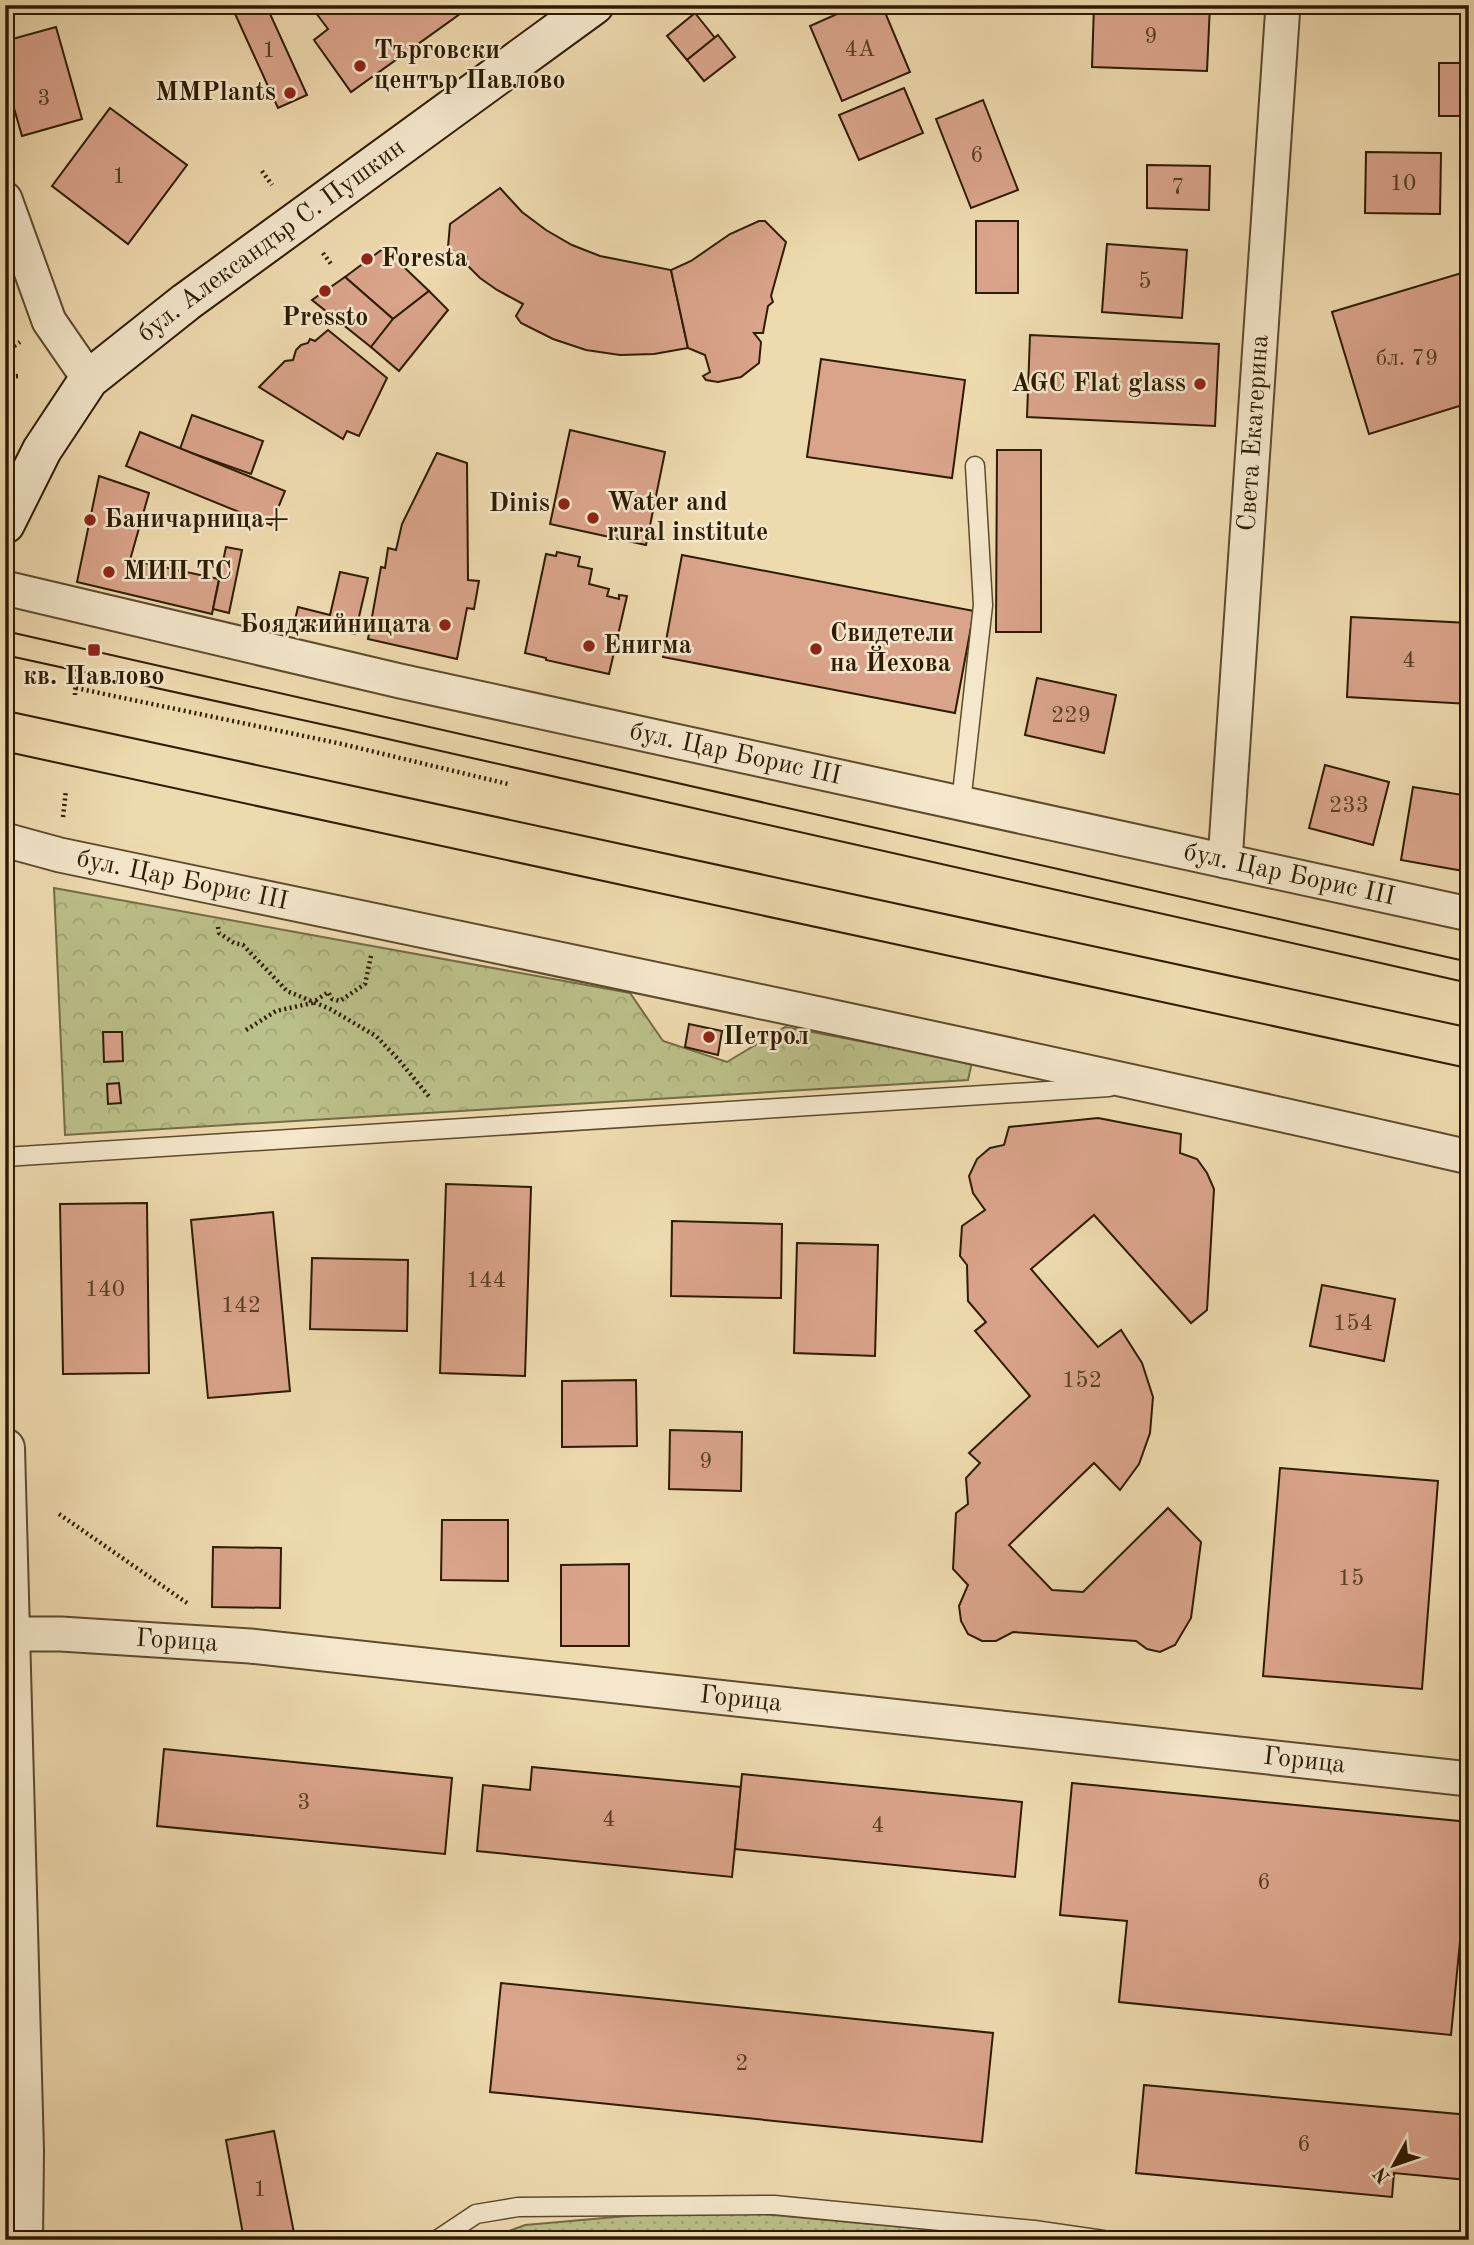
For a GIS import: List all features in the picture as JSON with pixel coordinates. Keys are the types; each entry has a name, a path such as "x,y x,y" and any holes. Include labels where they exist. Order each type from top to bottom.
{"main road":[{"path":"5,731 1469,1048"}],"street":[{"name":"бул. Александър С. Пушкин","path":"5,524 42,450 89,379 186,302 594,5"},
{"name":"Света Екатерина","path":"1225,861 1283,5"},
{"path":"5,199 49,321 89,379"},
{"name":"бул. Цар Борис III","path":"5,588 400,681 1469,914"},
{"name":"бул. Цар Борис III","path":"5,840 60,855 1152,1084 1469,1157"},
{"path":"5,1448 24,2151 23,2240"},
{"name":"Горица","path":"11,1634 61,1634 250,1646 1469,1779"}],"lane":[{"path":"961,803 983,605 975,466"},
{"path":"5,1157 1152,1084"},
{"path":"437,2240 476,2214 518,2207 774,2205 1034,2230 1103,2240"}],"path":[{"path":"262,171 272,185"},
{"path":"323,253 331,264"},
{"path":"5,377 18,376"},
{"path":"75,695 76,677"},
{"path":"76,688 342,744 508,784"},
{"path":"64,815 66,790"},
{"path":"219,933 243,946 287,991 330,1009 376,1036 398,1059 451,1129"},
{"path":"246,1030 276,1011 313,1003 328,992 332,999 340,1001 365,985 369,961"},
{"path":"58,1514 195,1608"}],"green space":[{"path":"54,888 630,993 663,1041 727,1062 785,1027 972,1062 968,1080 65,1135"},
{"path":"707,2209 1044,2240 485,2240 525,2225"}],"building":[{"path":"231,5 266,5 307,95 278,108"},
{"name":"Търговски център Павлово","path":"310,5 471,6 351,92 314,40 328,29"},
{"path":"857,5 882,5 910,72 842,101 810,26"},
{"path":"1094,5 1210,5 1207,71 1092,67"},
{"path":"695,13 715,38 687,60 667,36"},
{"path":"56,27 82,119 22,136 5,77 5,41"},
{"path":"718,35 735,57 704,81 687,60"},
{"path":"1439,63 1469,63 1469,116 1439,116"},
{"path":"904,88 923,133 859,160 839,115"},
{"path":"983,100 1018,190 971,208 936,119"},
{"path":"110,108 187,165 128,244 52,186"},
{"path":"1366,152 1441,153 1440,214 1365,213"},
{"path":"1147,165 1210,166 1209,210 1147,208"},
{"path":"500,188 522,212 572,245 600,256 671,270 688,348 654,354 620,355 586,350 553,339 521,323 516,316 523,304 480,278 466,264 467,257 460,258 448,247 450,224"},
{"path":"765,221 786,242 763,333 754,333 761,342 759,363 741,377 718,382 706,380 703,376 710,372 705,355 688,348 671,270 691,261 730,234"},
{"path":"976,221 1018,221 1018,293 976,293"},
{"path":"1107,244 1187,250 1182,318 1102,312"},
{"path":"384,248 429,291 393,319 345,277"},
{"path":"1468,271 1469,403 1369,434 1332,312"},
{"path":"345,277 393,319 371,347 312,300"},
{"path":"429,291 448,310 399,371 371,347 393,319"},
{"path":"328,330 387,378 359,436 347,431 343,439 259,387 285,361 293,360 301,345 308,343 310,339 315,341"},
{"path":"1030,335 1219,344 1215,426 1027,417"},
{"path":"821,359 965,380 952,478 807,457"},
{"path":"192,415 263,441 251,474 180,449"},
{"path":"570,430 665,452 646,545 550,524"},
{"path":"140,432 285,491 271,525 126,466"},
{"path":"997,450 1041,450 1041,632 996,632"},
{"path":"437,453 467,463 468,580 479,581 474,609 467,608 457,659 368,639 381,567 385,568 388,548 396,550 402,524"},
{"path":"99,476 149,493 130,560 219,579 212,614 77,582"},
{"path":"226,547 242,550 229,613 213,609"},
{"path":"557,552 580,557 578,566 592,569 589,584 609,589 607,596 619,599 619,595 627,596 609,674 525,653 546,554 556,556"},
{"path":"682,555 974,611 955,713 663,657"},
{"path":"340,572 368,578 355,634 295,620 298,607 330,615"},
{"path":"1351,617 1469,623 1469,704 1347,697"},
{"path":"1037,678 1116,695 1104,753 1025,735"},
{"path":"1325,765 1389,782 1373,845 1309,828"},
{"path":"1413,787 1469,796 1469,872 1401,860"},
{"path":"689,1024 722,1031 718,1055 685,1047"},
{"path":"103,1032 122,1032 123,1061 104,1062"},
{"path":"119,1083 121,1103 108,1104 107,1084"},
{"path":"1098,1118 1181,1134 1180,1153 1197,1159 1207,1173 1214,1189 1207,1310 1191,1323 1094,1215 1031,1269 1098,1347 1121,1330 1142,1363 1153,1397 1150,1433 1139,1464 1120,1490 1094,1463 1009,1545 1052,1590 1083,1592 1168,1508 1201,1542 1191,1618 1175,1645 1160,1652 1147,1649 1136,1641 1013,1632 996,1641 982,1641 968,1634 961,1621 959,1606 968,1585 953,1569 956,1513 968,1504 966,1478 980,1463 969,1453 1030,1396 975,1331 986,1322 968,1301 967,1265 960,1256 962,1226 985,1210 973,1193 969,1176 977,1159 990,1148 1004,1145 1009,1127"},
{"path":"446,1184 531,1187 525,1376 440,1373"},
{"path":"147,1203 149,1373 63,1374 60,1204"},
{"path":"273,1212 290,1391 208,1398 191,1220"},
{"path":"672,1221 782,1224 781,1298 671,1296"},
{"path":"797,1243 878,1245 875,1356 794,1353"},
{"path":"312,1258 408,1260 407,1331 310,1329"},
{"path":"1322,1285 1395,1299 1384,1361 1310,1346"},
{"path":"636,1380 637,1446 562,1447 562,1381"},
{"path":"670,1430 742,1432 741,1491 669,1489"},
{"path":"1280,1468 1438,1481 1422,1689 1263,1676"},
{"path":"442,1520 508,1520 508,1581 441,1580"},
{"path":"213,1547 281,1548 280,1608 212,1607"},
{"path":"629,1564 629,1646 561,1646 561,1565"},
{"path":"164,1749 452,1778 445,1854 157,1826"},
{"path":"532,1767 741,1787 732,1877 477,1851 483,1785 530,1790"},
{"path":"742,1774 1022,1802 1015,1877 735,1849"},
{"path":"1072,1783 1469,1822 1469,1848 1451,2035 1119,2002 1127,1921 1060,1915"},
{"path":"501,1983 993,2033 982,2142 490,2092"},
{"path":"1144,2085 1469,2115 1469,2240 1462,2240 1467,2180 1394,2173 1392,2197 1136,2173"},
{"path":"274,2131 295,2238 244,2240 226,2140"}],"tram line":[{"path":"5,631 1469,962"},
{"path":"5,655 1469,983"}],"place":[{"name":"Търговски център Павлово","path":"360,66"},
{"name":"MMPlants","path":"290,93"},
{"name":"Foresta","path":"367,259"},
{"name":"Pressto","path":"325,291"},
{"name":"AGC Flat glass","path":"1200,384"},
{"name":"Dinis","path":"564,504"},
{"name":"Water and rural institute","path":"593,518"},
{"name":"Баничарница+","path":"90,520"},
{"name":"МИП ТС","path":"109,572"},
{"name":"Бояджийницата","path":"445,625"},
{"name":"Енигма","path":"589,646"},
{"name":"Свидетели на Йехова","path":"816,649"},
{"name":"кв. Павлово","path":"94,650"},
{"name":"Петрол","path":"709,1037"}]}
